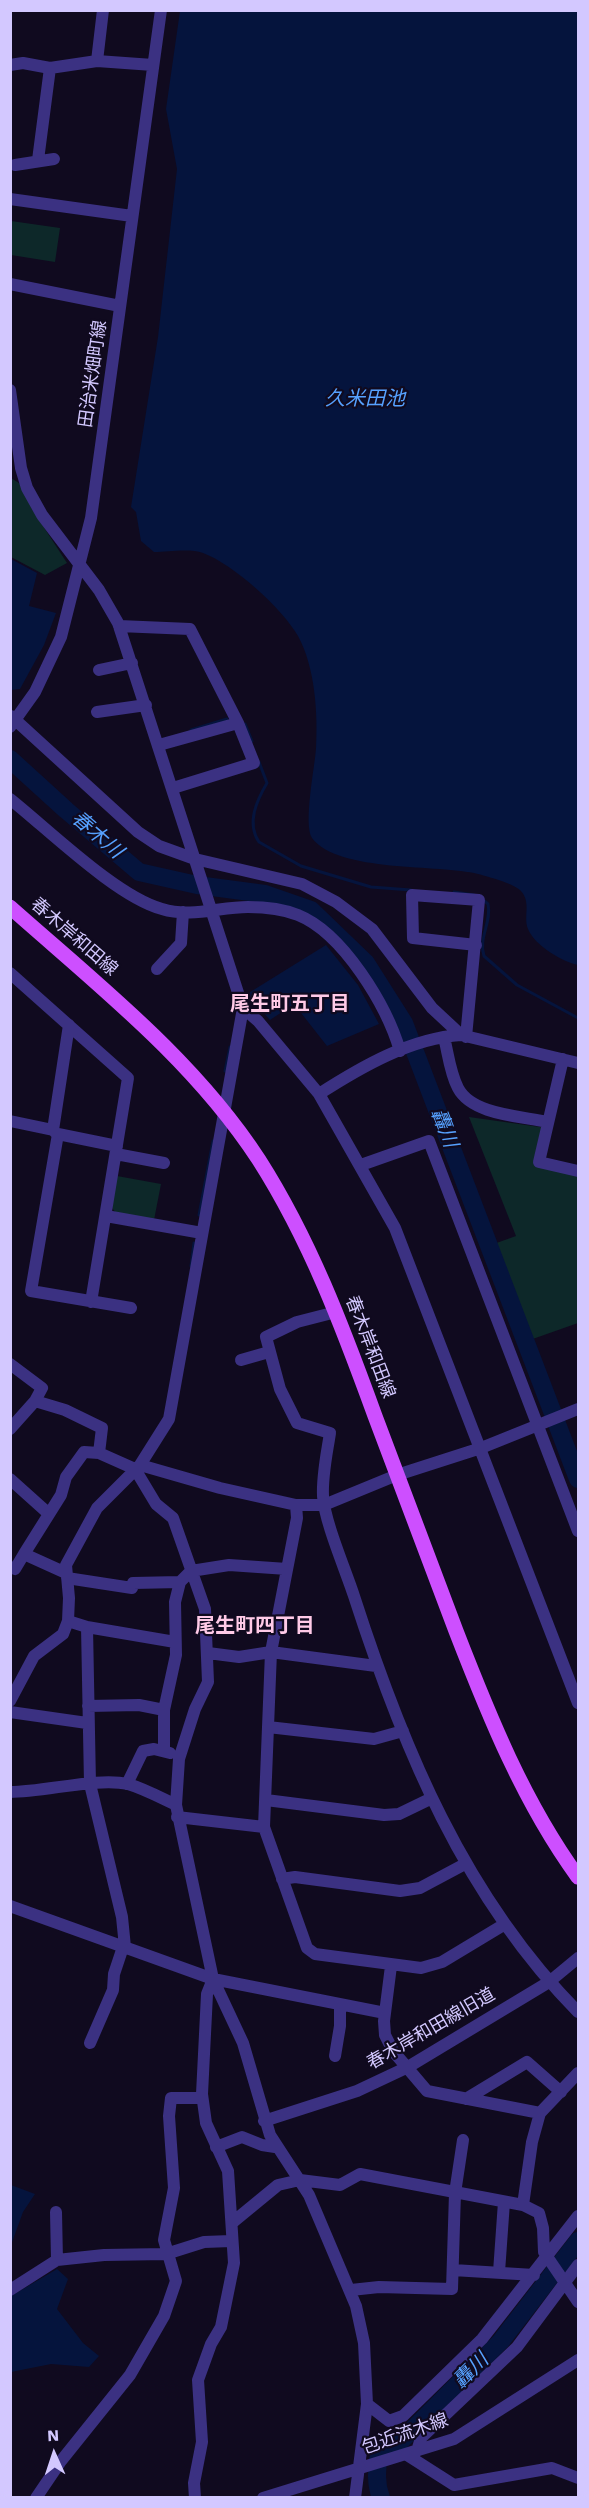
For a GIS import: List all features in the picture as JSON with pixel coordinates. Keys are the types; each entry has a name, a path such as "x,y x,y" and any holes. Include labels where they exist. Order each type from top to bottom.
{"main road":[{"name":"春木岸和田線","path":"10,907 168,1046 224,1113 258,1160 287,1209 336,1312 471,1670 511,1766 564,1857 579,1877"}],"street":[{"path":"97,61 103,10"},
{"name":"田治米畑町線","path":"12,721 35,692 61,637 81,566 91,518 160,10"},
{"path":"10,65 23,63 50,68 97,61 153,65"},
{"path":"38,160 50,68"},
{"path":"15,165 54,159"},
{"path":"10,199 132,216"},
{"path":"10,284 120,306"},
{"path":"10,390 21,468 27,488 42,515 99,590 119,626 243,1008 169,1419 138,1467 97,1508 66,1565 68,1622 63,1634 34,1656 10,1701"},
{"path":"119,626 190,629 238,723 254,763 172,788"},
{"path":"99,670 132,663"},
{"path":"97,712 146,705"},
{"path":"12,721 138,832 159,846 195,859 302,884 336,902 372,929 432,1008 464,1036"},
{"path":"159,745 238,723"},
{"path":"10,800 120,889 162,910 183,912 255,907 297,915 316,925 352,963 374,993 394,1030 400,1051"},
{"path":"464,1036 476,945 479,900 412,895 413,938 476,945"},
{"path":"157,969 181,943 183,912"},
{"path":"10,973 128,1078 91,1302"},
{"path":"243,1008 258,1021 319,1094 361,1165 403,1246 579,1703"},
{"path":"69,1025 56,1132 32,1290 131,1308"},
{"path":"319,1094 342,1079 400,1051 420,1042 444,1037 464,1036 579,1063"},
{"path":"444,1037 458,1088 467,1100 478,1107 548,1122"},
{"path":"563,1059 539,1162 579,1171"},
{"path":"12,1126 56,1132 164,1163"},
{"path":"361,1165 429,1141 540,1424 579,1531"},
{"path":"106,1216 202,1233"},
{"path":"336,1312 297,1322 266,1337 280,1389 297,1423 330,1433 324,1505 376,1666 430,1798 465,1864 505,1924 549,1982 579,2012"},
{"path":"241,1360 269,1352"},
{"path":"10,1364 42,1388 35,1401 10,1429"},
{"path":"35,1401 65,1410 102,1428 99,1453"},
{"path":"10,1567 15,1569 61,1495 66,1477 84,1452 99,1453 138,1467 296,1505 324,1505 397,1475 481,1448 579,1409"},
{"path":"138,1467 156,1503 173,1518 205,1609 208,1682 195,1709 179,1758 177,1811 213,1979 243,2043 264,2121 275,2147 309,2195 351,2290 364,2343 367,2404 364,2468 355,2498"},
{"path":"10,1479 49,1514"},
{"path":"296,1505 297,1518 271,1652 264,1827 307,1948 315,1954 391,1966 421,1968 442,1962 505,1924"},
{"path":"24,1554 67,1575 132,1588 133,1583 180,1582"},
{"path":"164,1750 164,1710 176,1655 175,1602 180,1582 191,1571 229,1565 287,1569"},
{"path":"68,1622 175,1642"},
{"path":"87,1627 87,1723 90,1784 122,1917 124,1947 114,1974 113,1990 90,2043"},
{"path":"208,1653 239,1657 271,1652 376,1666"},
{"path":"88,1706 139,1705 164,1710"},
{"path":"10,1712 87,1723"},
{"path":"267,1727 374,1739 403,1731"},
{"path":"127,1784 143,1751 164,1750 179,1758"},
{"path":"10,1792 36,1792 90,1784 127,1784 177,1811 264,1827"},
{"path":"266,1800 384,1815 399,1814 430,1798"},
{"path":"282,1879 295,1877 400,1891 420,1888 465,1864"},
{"path":"10,1906 213,1979 385,2013"},
{"name":"春木岸和田線旧道","path":"264,2121 357,2091 408,2067 549,1982 579,1958"},
{"path":"391,1966 385,2013 385,2035 393,2051 427,2091 540,2113"},
{"path":"195,2498 194,2482 202,2442 198,2380 211,2344 221,2327 234,2263 228,2171 206,2123 202,2098 207,1994 213,1979"},
{"path":"335,2056 340,2026 340,2005"},
{"path":"466,2099 527,2062 561,2092"},
{"path":"523,2205 532,2142 540,2113 579,2073"},
{"path":"36,2498 130,2375 164,2316 176,2281 166,2254 165,2229 174,2188 169,2116 171,2098 202,2098"},
{"path":"216,2147 242,2137 262,2145 275,2147"},
{"path":"351,2290 379,2287 453,2289 455,2193 463,2140"},
{"path":"233,2222 254,2207 270,2190 300,2180 340,2185 360,2174 523,2205 539,2213 544,2252 579,2302"},
{"path":"499,2272 504,2202"},
{"path":"56,2212 57,2260"},
{"path":"367,2404 389,2421 403,2416 482,2339 579,2216"},
{"path":"10,2290 57,2260 104,2255 166,2254 204,2242 231,2241"},
{"path":"579,2265 517,2347 422,2438 410,2454 454,2485 543,2469 552,2469 579,2478"},
{"path":"453,2270 534,2275"},
{"name":"包近流木線","path":"262,2498 454,2439 579,2360"}],"green space":[{"path":"11,221 60,228 55,262 11,255"},
{"path":"11,478 22,485 32,509 67,563 45,575 11,557"},
{"path":"469,1117 547,1128 535,1164 578,1172 578,1323 527,1341 491,1245 516,1236"},
{"path":"117,1176 161,1184 154,1220 116,1213 112,1208"}],"water":[{"name":"久米田池","path":"180,11 578,11 578,965 550,952 532,935 527,924 526,899 520,890 512,885 483,875 461,871 391,865 344,857 325,849 312,838 309,821 316,748 316,705 312,676 298,636 281,613 256,588 215,559 192,551 154,552 141,541 136,512 131,507 158,337 177,169 166,109"},
{"path":"11,559 37,573 29,606 56,613 44,645 20,689 11,690"},
{"path":"326,945 358,985 379,1024 327,1046 294,1004 270,1020 247,994"},
{"path":"11,2185 35,2194 23,2212 11,2245"},
{"path":"57,2269 68,2279 57,2309 83,2343 99,2356 89,2367 51,2364 11,2372 11,2296"}],"waterway":[{"path":"191,730 227,719"},
{"path":"245,724 252,741"},
{"name":"轟川","path":"10,759 139,872 197,885 265,894 311,910 366,963 404,1023 578,1479"},
{"path":"259,762 267,783 253,819 255,835 259,842 301,866 371,887 411,890"},
{"path":"454,892 474,895"},
{"path":"482,899 488,904 489,911 483,943 484,956 517,985 578,1018"},
{"path":"225,1071 230,1047"},
{"path":"199,1215 213,1141"},
{"path":"191,1266 194,1243"},
{"name":"轟川","path":"381,2498 377,2481 379,2453 400,2442 501,2341 578,2241"}],"district":[{"name":"尾生町五丁目","path":"290,1004"},
{"name":"尾生町四丁目","path":"255,1626"}],"water label":[{"name":"春木川","path":"97,835"}]}
